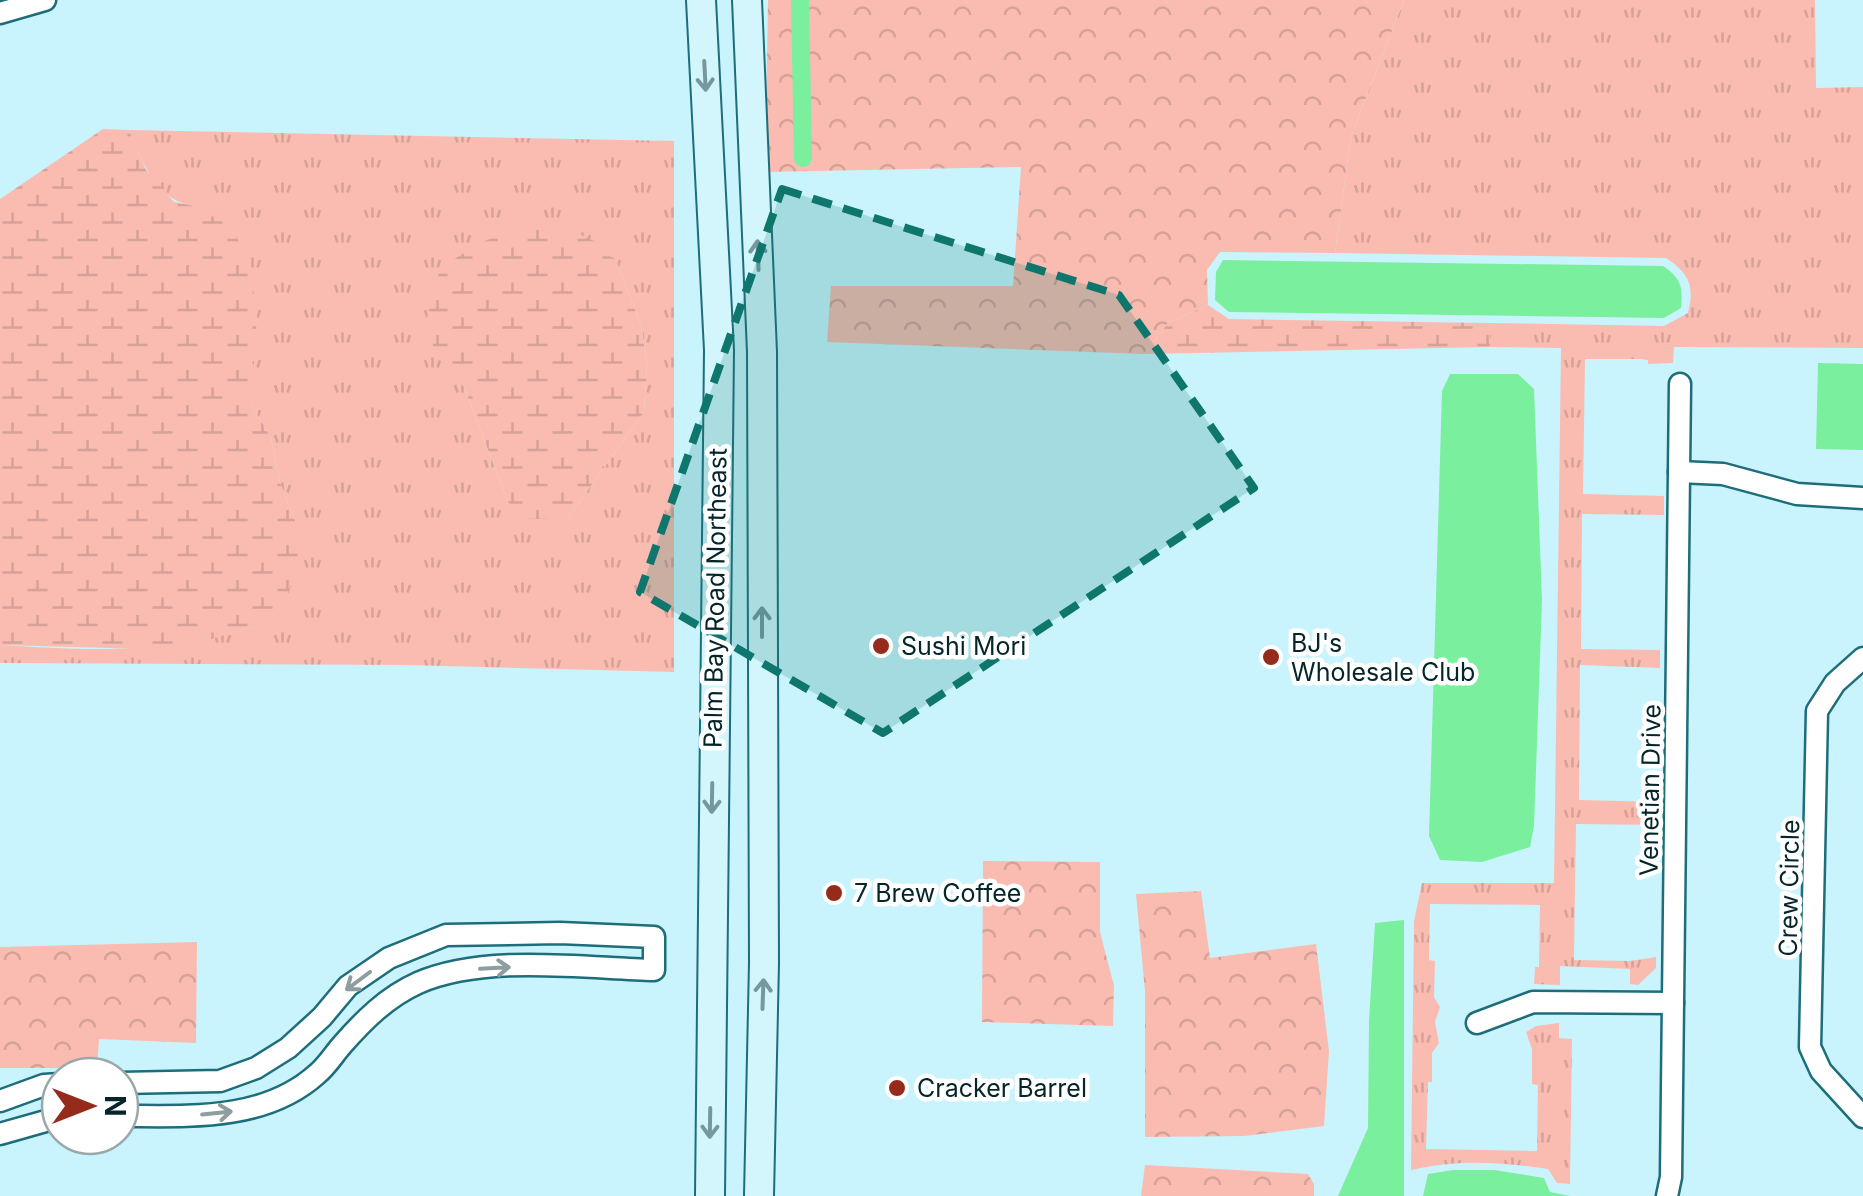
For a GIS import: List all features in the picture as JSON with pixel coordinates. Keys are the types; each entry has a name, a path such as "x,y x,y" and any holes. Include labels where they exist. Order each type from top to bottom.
{"main road":[{"name":"Palm Bay Road Northeast","path":"701,0 719,350 710,1196"},
{"name":"Palm Bay Road Northeast","path":"747,0 762,352 764,963 759,1196"},
{"path":"719,350 762,352"}],"street":[{"path":"0,13 46,0"},
{"name":"Venetian Drive","path":"1666,1196 1671,1177 1680,384"},
{"path":"1679,472 1724,474 1821,498 1863,498"},
{"name":"Crew Circle","path":"1863,658 1835,683 1817,711 1810,1047 1821,1071 1863,1117"},
{"path":"140,1082 220,1080 256,1068 288,1048 348,986 389,958 446,935 560,933 654,937 654,970 505,967 467,970 420,982 386,1001 317,1074 284,1097 220,1114 140,1116"},
{"path":"1478,1022 1533,1002 1673,1003"},
{"path":"0,1101 40,1086"},
{"path":"0,1134 40,1123"}],"highlighted area":[{"path":"782,189 1119,295 1254,488 883,733 640,592"}],"green space":[{"path":"768,0 1404,0 1351,136 1335,253 1220,252 1207,270 1208,305 1168,323 1144,354 827,342 831,286 1013,286 1021,167 765,172"},
{"path":"1404,0 1815,0 1816,88 1863,87 1863,348 1674,347 1673,363 1585,359 1583,494 1664,496 1664,515 1582,514 1581,649 1660,650 1660,668 1580,665 1579,800 1657,802 1658,825 1576,824 1574,960 1630,961 1656,957 1656,968 1638,985 1630,984 1630,969 1560,966 1560,985 1534,984 1535,967 1539,967 1540,905 1430,904 1429,960 1435,961 1434,997 1440,1007 1435,1022 1439,1043 1432,1053 1432,1082 1428,1082 1426,1149 1537,1151 1538,1085 1532,1084 1532,1049 1526,1032 1536,1026 1559,1023 1559,1038 1572,1039 1570,1184 1557,1183 1548,1169 1513,1165 1463,1163 1411,1170 1414,921 1422,883 1554,883 1561,348 1490,347 1490,323 1664,326 1688,313 1691,295 1685,275 1666,258 1335,253 1351,136"},
{"path":"103,129 129,130 146,170 174,202 190,205 227,224 248,254 257,316 251,404 271,438 280,483 295,520 299,563 284,603 252,627 201,642 147,649 0,645 0,199"},
{"path":"129,130 674,141 674,672 407,665 0,663 0,645 66,649 157,646 252,627 295,520 280,483 271,438 251,404 251,372 190,205 167,195 158,186","holes":["617,263 641,325 647,363 644,412 567,519 508,502 464,387"]},
{"path":"558,224 596,242 617,263 641,325 647,363 644,412 567,519 526,519 508,502 464,387 436,356 426,321 440,269 495,237"},
{"path":"1208,305 1229,319 1490,323 1490,347 1144,354 1168,323"},
{"path":"983,861 1100,862 1100,932 1114,986 1113,1026 982,1022"},
{"path":"1201,891 1210,958 1316,944 1329,1051 1324,1126 1244,1136 1145,1137 1145,991 1136,894"},
{"path":"197,942 196,1043 99,1039 98,1056 40,1056 40,1068 0,1068 0,947"},
{"path":"1145,1165 1308,1174 1314,1184 1314,1196 1141,1196"}],"shaded area":[{"path":"1223,260 1663,266 1680,284 1681,308 1664,318 1229,312 1215,300 1216,272"},
{"path":"1818,363 1863,364 1863,450 1816,449"},
{"path":"1450,374 1518,374 1534,389 1542,600 1534,826 1530,847 1482,862 1440,860 1429,836 1442,391"},
{"path":"1404,920 1404,1196 1338,1196 1368,1128 1375,923"},
{"path":"1494,1170 1544,1178 1550,1192 1570,1196 1423,1196 1428,1174"}],"waterway":[{"path":"800,0 803,158"}],"place":[{"name":"Sushi Mori","path":"881,646"},
{"name":"BJ's Wholesale Club","path":"1271,657"},
{"name":"7 Brew Coffee","path":"834,893"},
{"name":"Cracker Barrel","path":"897,1088"}]}
